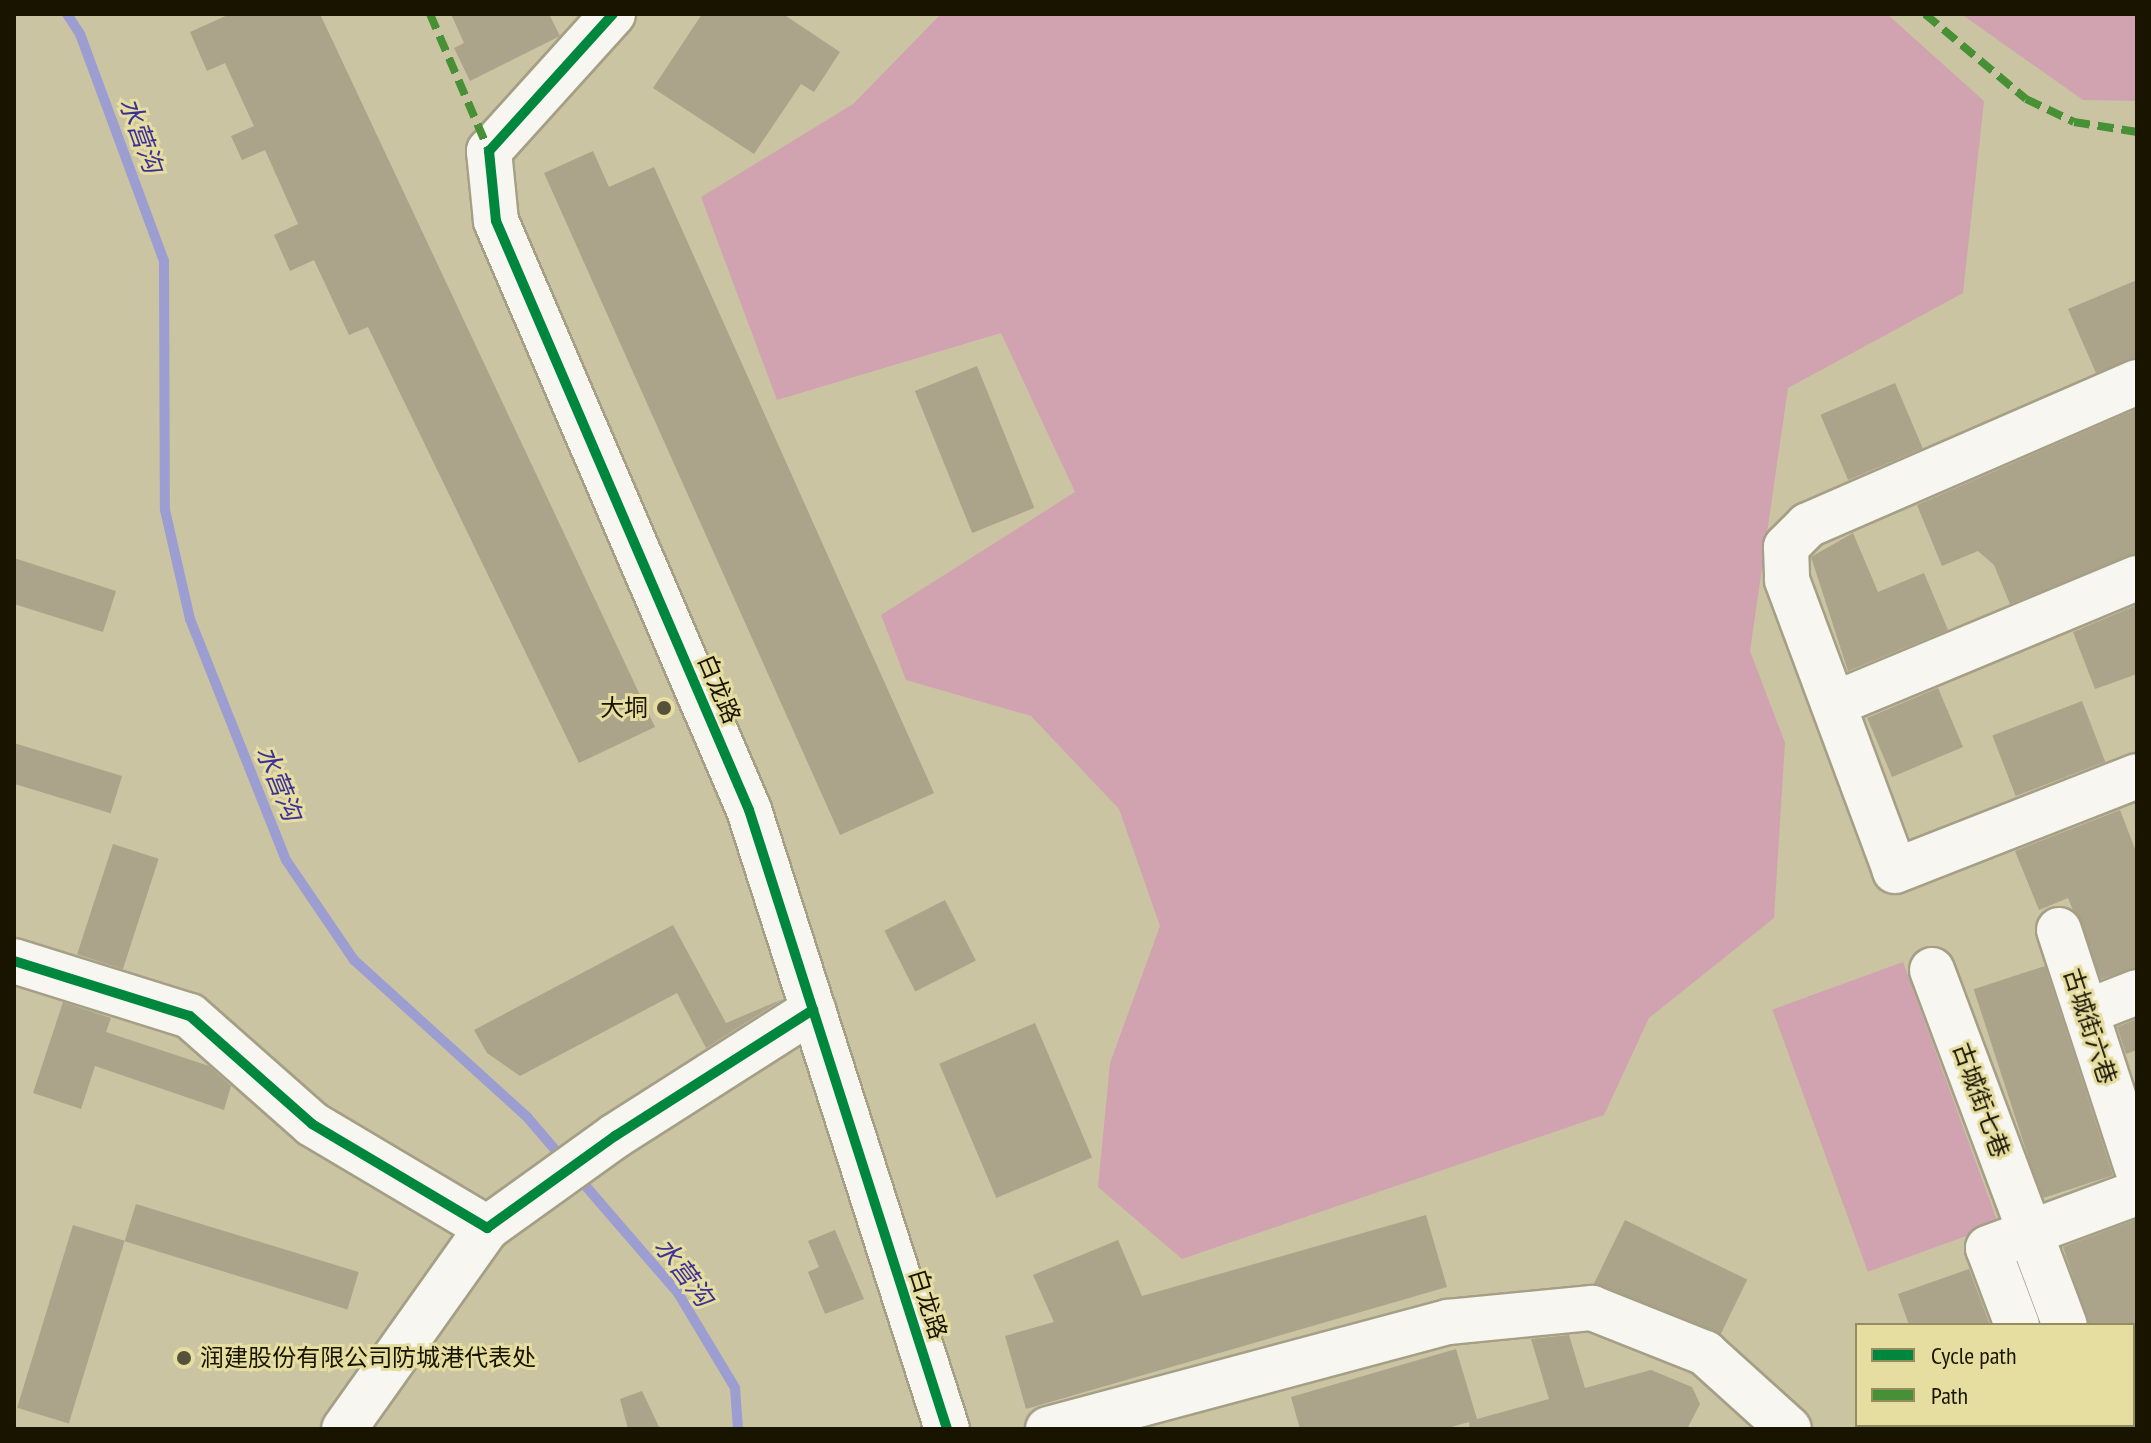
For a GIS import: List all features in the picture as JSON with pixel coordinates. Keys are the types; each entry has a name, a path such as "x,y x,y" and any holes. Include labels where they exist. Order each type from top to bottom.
{"street":[{"name":"白龙路","path":"613,14 489,151 496,221 749,810 947,1429"},
{"path":"2137,382 1808,525 1786,547 1787,580 1895,871 2137,776"},
{"path":"1834,704 2137,578"},
{"name":"古城街六巷","path":"2059,930 2137,1168"},
{"path":"14,961 190,1016 312,1124 502,1215"},
{"name":"古城街七巷","path":"1932,970 2064,1323"},
{"path":"2086,1012 2137,992"},
{"path":"344,1429 502,1215 615,1136 813,1010"},
{"path":"2016,1323 1988,1248 2137,1193"},
{"path":"1048,1429 1448,1322 1592,1308 1705,1353 1789,1429"}],"shaded area":[{"path":"941,14 1887,14 1984,101 1963,293 1788,388 1750,651 1785,743 1774,918 1649,1018 1604,1115 1182,1259 1098,1187 1110,1063 1160,926 1119,809 1031,716 906,680 881,615 1075,492 1001,333 777,400 701,197 853,104"},
{"path":"1961,14 2137,14 2137,101 2083,100"},
{"path":"1903,962 1998,1224 1868,1272 1772,1010"}],"building":[{"path":"230,14 320,14 655,727 579,763 368,327 349,335 314,260 290,271 274,235 298,224 265,150 242,160 231,136 254,126 225,63 207,71 190,32"},
{"path":"451,14 549,14 560,36 470,81 454,48 464,43"},
{"path":"702,14 783,14 840,52 814,92 801,84 754,154 653,88"},
{"path":"593,151 609,187 654,167 934,793 840,835 544,173"},
{"path":"2137,280 2137,357 2096,373 2068,309"},
{"path":"977,366 1034,508 972,533 915,391"},
{"path":"1895,383 1923,448 1848,480 1820,415"},
{"path":"2137,409 2137,554 2010,604 1994,565 1978,551 1942,566 1917,505"},
{"path":"1853,533 1878,592 1924,573 1948,630 1848,671 1811,557"},
{"path":"14,558 116,591 103,632 14,604"},
{"path":"2137,605 2137,674 2095,689 2073,632"},
{"path":"1938,688 1963,747 1892,777 1867,718"},
{"path":"2082,701 2105,762 2016,796 1992,735"},
{"path":"14,743 122,776 111,813 14,784"},
{"path":"2120,810 2137,854 2137,968 2101,979 2068,898 2039,910 2015,851"},
{"path":"113,844 159,859 123,969 77,954"},
{"path":"945,900 976,961 915,991 884,931"},
{"path":"673,925 726,1023 783,999 706,1048 677,993 520,1076 487,1053 474,1030"},
{"path":"2045,966 2113,1175 2042,1198 1974,989"},
{"path":"63,1002 111,1018 106,1032 209,1066 231,1086 224,1110 95,1066 81,1109 33,1093"},
{"path":"2137,1019 2137,1050 2126,1054 2117,1027"},
{"path":"1035,1023 1092,1157 996,1198 939,1064"},
{"path":"136,1204 359,1272 347,1309 125,1241"},
{"path":"1426,1215 1447,1287 1026,1409 1005,1336 1054,1322 1033,1275 1118,1240 1142,1296"},
{"path":"1625,1220 1747,1280 1716,1343 1594,1284"},
{"path":"2135,1220 2137,1325 2088,1323 2063,1247"},
{"path":"73,1225 125,1241 69,1423 17,1408"},
{"path":"835,1230 864,1299 825,1314 808,1272 819,1267 808,1241"},
{"path":"1969,1269 1989,1323 1908,1323 1898,1294"},
{"path":"1569,1335 1585,1388 1651,1370 1692,1387 1700,1404 1687,1429 1470,1429 1469,1422 1444,1429 1300,1429 1291,1397 1456,1349 1477,1419 1549,1399 1531,1339"},
{"path":"642,1391 660,1429 628,1429 620,1399"}],"waterway":[{"name":"水营沟","path":"67,14 80,34 164,261 165,510 190,619 286,860 354,960 527,1117 564,1160"},
{"name":"水营沟","path":"577,1176 678,1293 735,1388 738,1429"}],"marked path":[{"path":"430,14 489,151"},
{"path":"1925,14 2026,99 2074,122 2137,132"}],"cycle path":[{"path":"613,14 489,151 496,221 749,810 947,1429"},
{"path":"14,961 190,1016 312,1124 487,1228 615,1136 813,1010"}],"place":[{"name":"大垌","path":"664,708"},
{"name":"润建股份有限公司防城港代表处","path":"184,1358"}]}
